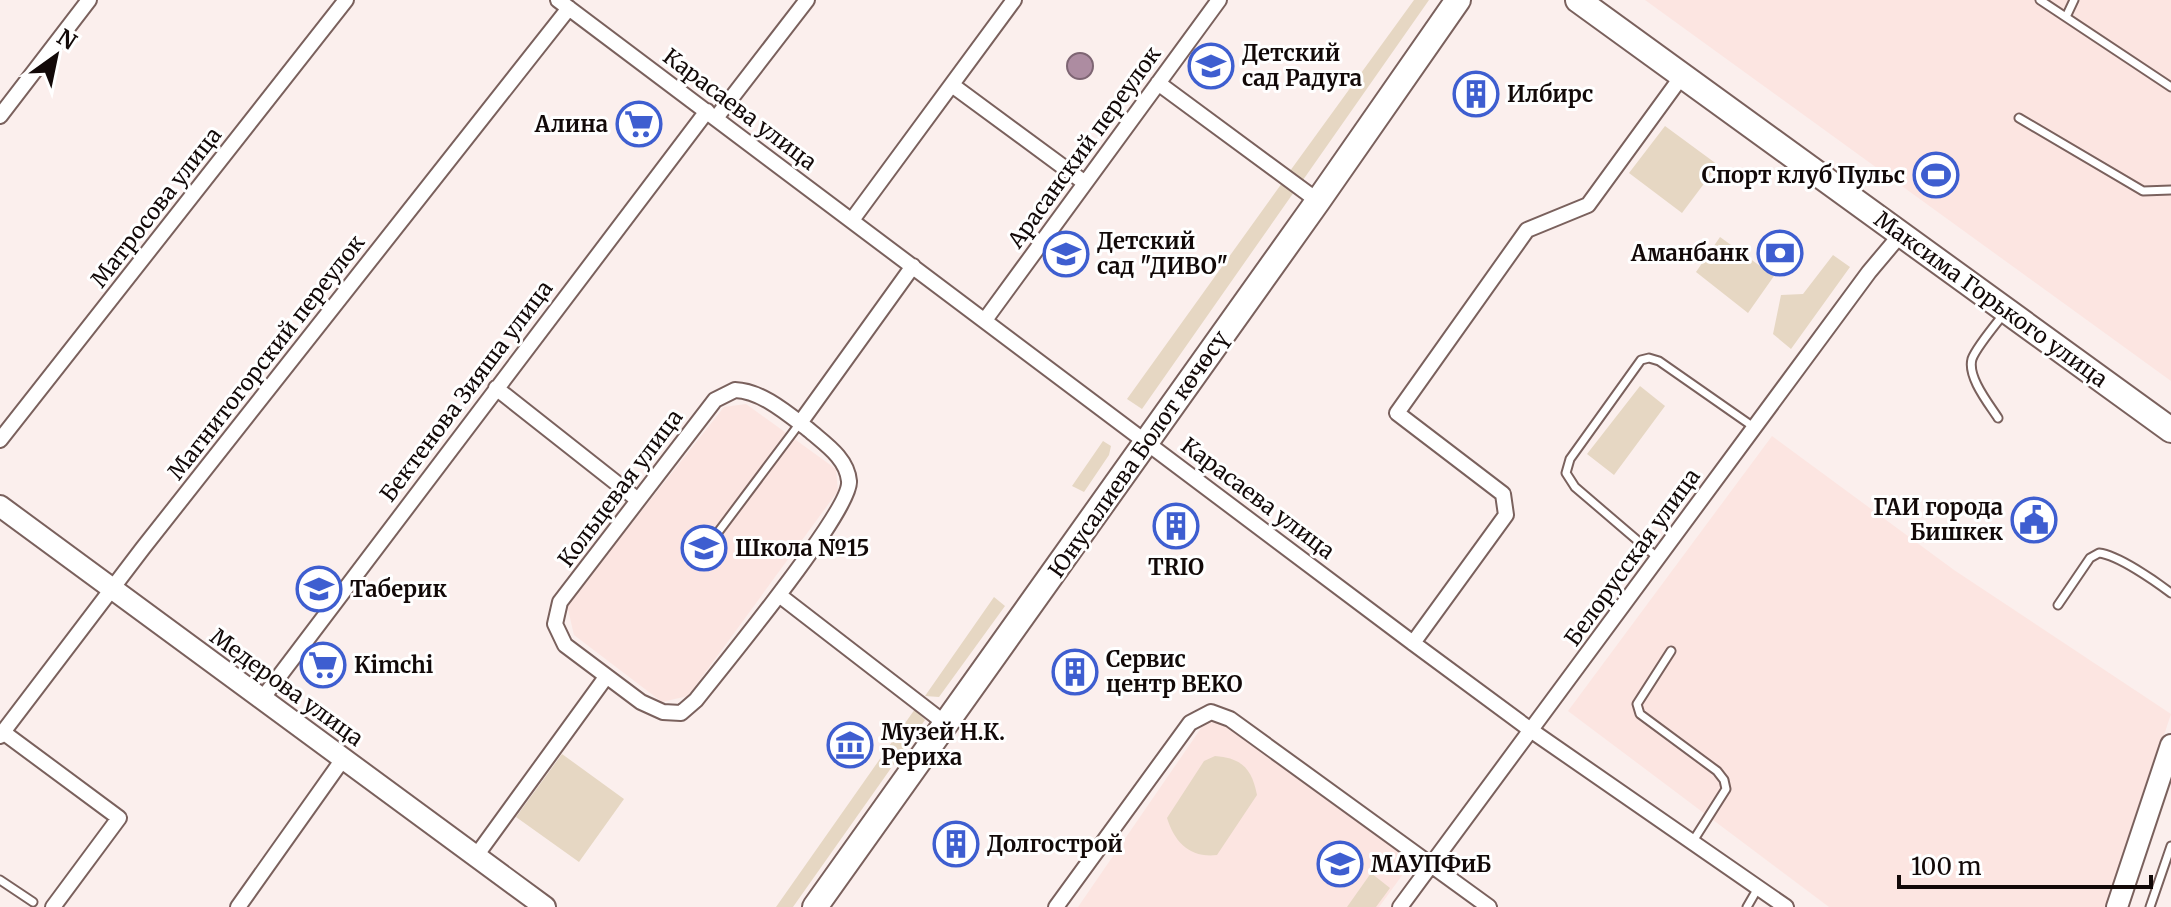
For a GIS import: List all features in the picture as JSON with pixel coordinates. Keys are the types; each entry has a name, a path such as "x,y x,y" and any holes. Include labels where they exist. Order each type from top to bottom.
{"main road":[{"name":"Юнусалиева Болот көчөсү","path":"815,907 1458,0"},
{"name":"Максима Горького улица","path":"1578,0 2171,430"},
{"name":"Медерова улица","path":"0,506 545,907"},
{"path":"2117,907 2170,754"}],"street":[{"path":"0,116 89,0"},
{"name":"Матросова улица","path":"0,440 346,0"},
{"name":"Бектенова Зияша улица","path":"262,699 496,388 711,115 807,0"},
{"path":"852,220 1014,0"},
{"name":"Арасанский переулок","path":"985,320 1219,0"},
{"name":"Карасаева улица","path":"563,4 1532,731 1786,907"},
{"name":"Магнитогорский переулок","path":"1,734 563,4"},
{"path":"1413,643 1506,515 1503,494 1397,413 1527,230 1588,205 1682,76"},
{"path":"1158,83 1318,201"},
{"path":"952,85 1085,183"},
{"name":"Белорусская улица","path":"1400,907 1869,272 1901,234"},
{"path":"800,423 913,266"},
{"path":"496,388 638,500"},
{"name":"Кольцевая улица","path":"735,390 748,390 767,400 833,450 847,468 850,485 842,504 779,595 696,700 681,713 663,712 641,702 565,645 555,624 560,602 638,500 715,400 735,390"},
{"path":"779,595 946,724"},
{"path":"476,856 606,677"},
{"path":"1056,907 1190,723 1211,712 1230,719 1489,907"},
{"path":"1,734 119,818 53,907"},
{"path":"238,907 343,759"}],"lane":[{"path":"2040,0 2171,87"},
{"path":"2066,17 2074,0"},
{"path":"2019,118 2143,191 2171,190"},
{"path":"1998,418 1979,388 1972,372 1972,359 2006,310"},
{"path":"1658,559 1575,487 1566,473 1570,459 1641,360 1649,358 1659,361 1755,428"},
{"path":"695,563 800,423"},
{"path":"2058,605 2090,558 2099,553 2110,555 2171,593"},
{"path":"1671,651 1637,704 1640,714 1717,771 1724,780 1726,789 1693,841"},
{"path":"2150,907 2171,846"},
{"path":"0,880 33,902"},
{"path":"1747,907 1758,888"}],"shaded area":[{"path":"1414,0 1429,0 1303,180 1290,171"},
{"path":"1645,0 2171,0 2171,381"},
{"path":"1080,53 1089,57 1093,66 1089,75 1080,79 1071,75 1067,66 1071,57"},
{"path":"1665,126 1718,165 1682,213 1629,173"},
{"path":"1282,183 1294,192 1142,409 1127,399"},
{"path":"1720,237 1774,276 1748,313 1696,272"},
{"path":"1833,255 1850,267 1791,349 1773,334 1781,295 1803,294"},
{"path":"1640,386 1665,406 1614,475 1587,454"},
{"name":"Школа №15","path":"746,404 836,469 838,491 688,696 662,702 574,635 567,605 724,407"},
{"path":"1772,436 1954,570 2171,714 2107,907 1829,907 1568,711"},
{"path":"1103,441 1111,446 1109,455 1084,492 1072,486"},
{"path":"994,597 1005,606 939,697 925,696"},
{"path":"915,709 925,720 793,907 776,907"},
{"path":"1208,718 1226,723 1414,859 1379,907 1078,907"},
{"path":"562,754 624,799 579,862 516,817"},
{"path":"1215,756 1232,759 1244,766 1257,795 1217,855 1207,855 1185,847 1174,835 1167,818 1204,761"},
{"path":"1371,873 1390,888 1376,907 1347,907"}],"place":[{"name":"Детский сад Радуга","path":"1211,66"},
{"name":"Илбирс","path":"1476,94"},
{"name":"Алина","path":"639,124"},
{"name":"Спорт клуб Пульс","path":"1936,175"},
{"name":"Аманбанк","path":"1780,253"},
{"name":"Детский сад \"ДИВО\"","path":"1066,254"},
{"name":"ГАИ города Бишкек","path":"2034,520"},
{"name":"TRIO","path":"1176,526"},
{"name":"Школа №15","path":"704,548"},
{"name":"Таберик","path":"319,589"},
{"name":"Kimchi","path":"323,665"},
{"name":"Сервис центр BEKO","path":"1075,672"},
{"name":"Музей Н.К. Рериха","path":"850,745"},
{"name":"Долгострой","path":"956,844"},
{"name":"МАУПФиБ","path":"1340,864"}]}
